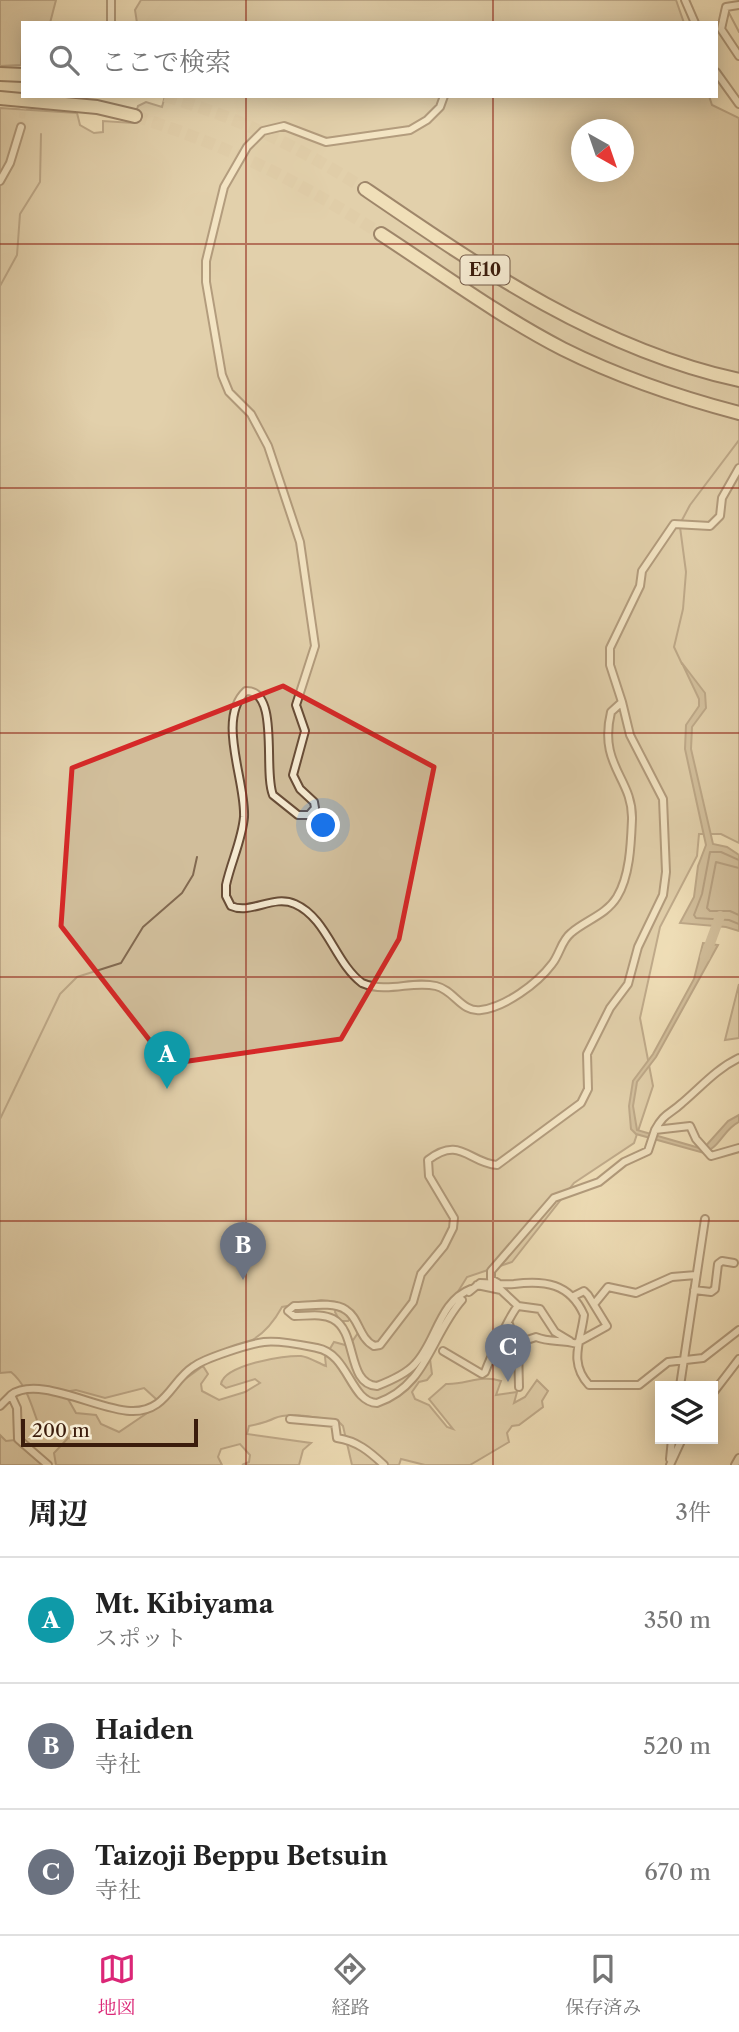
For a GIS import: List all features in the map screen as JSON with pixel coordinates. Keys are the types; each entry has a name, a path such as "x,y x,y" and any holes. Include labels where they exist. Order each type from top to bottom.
{"highway":[{"path":"0,74 21,75"},
{"path":"0,98 97,107 135,116"},
{"name":"E10","path":"365,189 519,290 611,339 687,367 739,380"},
{"name":"E10","path":"381,234 521,326 614,373 672,394 739,413"}],"street":[{"path":"111,0 111,21"},
{"path":"685,0 694,21"},
{"path":"739,5 726,7 721,29 739,57"},
{"path":"718,75 739,104"},
{"path":"443,98 440,107 427,120 410,130 322,142 284,126 268,128 247,147 221,198 205,268 221,370 229,392 251,414 262,433 289,501 298,535 314,646 296,705 305,731 293,775 300,789 314,802 315,808 310,816 298,815 273,794 268,770 267,713 261,697 246,691 235,710 233,734 244,818 226,885 228,903 237,909 279,901 296,904 319,927 357,979 368,985 391,988 437,986 476,1011 504,1002 548,969 565,939 608,908 621,891 629,855 632,813 607,742 611,712 622,702"},
{"path":"0,181 10,163 22,127"},
{"path":"739,468 722,498 720,516 710,526 674,524 642,570 640,586 610,648 610,665 630,735 663,799 666,872 663,895 638,947 628,984 610,1007 587,1054 588,1084 585,1098 570,1113 497,1165 472,1154 450,1149 428,1160 429,1176 454,1218 453,1228 444,1246 421,1274 413,1302 380,1345 372,1345 366,1341 350,1313 343,1308 294,1306 288,1311 294,1316 325,1316 337,1322 350,1342 359,1374 374,1387 415,1364 441,1319 460,1296 474,1287 547,1282 572,1297 584,1315 575,1343 579,1372 589,1385 639,1385 668,1362 703,1358 739,1330"},
{"path":"501,1284 491,1279 491,1271 554,1198 599,1182 624,1162 648,1151 653,1134 667,1112 683,1102 723,1066 739,1058"},
{"path":"653,1134 690,1126 711,1156 739,1147"},
{"path":"681,1381 705,1219"},
{"path":"694,1290 711,1292 715,1289 718,1264 722,1261 734,1263"},
{"path":"595,1303 608,1287 636,1293 672,1277 696,1275"},
{"path":"474,1287 501,1290 518,1306 540,1309 555,1332 575,1343"},
{"path":"0,1406 19,1389 41,1390 118,1409 139,1410 165,1399 196,1365 264,1342 317,1348 331,1353 365,1399 377,1403 399,1392 418,1376 442,1326 474,1287"},
{"path":"518,1353 521,1342 532,1337 549,1342 575,1343 607,1326 595,1303 584,1291 572,1297"},
{"path":"443,1351 484,1374 509,1324 511,1313 518,1306"},
{"path":"509,1324 518,1353 519,1387"},
{"path":"718,1387 739,1359"},
{"path":"729,1372 739,1375"},
{"path":"11,1395 17,1408 18,1439 48,1465"},
{"path":"290,1419 335,1423 337,1438 354,1442 384,1465"},
{"path":"670,1464 672,1444"},
{"path":"670,1464 680,1444"},
{"path":"735,1465 739,1458"}],"highlighted area":[{"path":"283,686 434,767 399,939 341,1039 168,1064 61,926 72,768"}],"shaded area":[{"path":"0,0 56,0 51,21 21,21 21,65 0,66"},
{"path":"141,0 676,0 683,21 137,21 135,10"},
{"path":"164,98 710,98 712,105 739,118 739,843 721,834 699,834 697,856 660,927 640,1018 653,1086 634,1143 574,1183 512,1262 467,1277 446,1311 430,1359 432,1374 427,1380 419,1382 412,1392 415,1399 429,1405 447,1427 453,1429 429,1399 446,1384 480,1379 501,1381 496,1395 517,1392 514,1403 525,1397 537,1380 548,1391 542,1401 543,1407 519,1425 512,1426 507,1433 509,1442 470,1465 425,1465 401,1459 399,1465 352,1465 343,1426 337,1420 289,1415 249,1426 247,1434 311,1443 303,1450 299,1465 242,1465 249,1462 250,1455 240,1444 221,1449 218,1457 222,1465 56,1465 54,1453 68,1438 50,1422 38,1423 21,1382 11,1372 0,1373 0,108 77,113 80,125 94,133 103,132 103,121 133,123 138,106 146,102 162,107","holes":["321,1300 337,1302 335,1312 340,1321 348,1321 354,1315 362,1327 349,1346 334,1342 325,1357 326,1366 304,1357 293,1356 269,1359 243,1367 232,1371 221,1384 226,1388 255,1379 260,1383 245,1392 219,1400 202,1391 201,1384 208,1374 203,1366 184,1380 183,1372 194,1362 257,1337 270,1325 282,1307","144,1388 156,1399 156,1407 119,1432 101,1424 96,1415 76,1413 64,1392 76,1390 105,1398"]},
{"path":"739,984 739,1038 725,1040"},
{"path":"0,1435 6,1441 15,1440 45,1465 0,1465"}],"water":[{"path":"682,663 705,693 706,708 692,727 691,749 713,844 727,847 739,855 739,931 726,927 680,923 694,897 698,866 706,845 685,749 686,725 699,706 699,699"},
{"path":"703,943 718,945 656,1057 637,1082 633,1106 637,1130 703,1149 728,1121 739,1115 739,1122 729,1129 714,1147 704,1153 636,1134 631,1129 629,1106 633,1081 653,1054 694,979"}],"waterway":[{"path":"728,11 739,32"},
{"path":"0,286 17,255 20,214 40,182 41,134"},
{"path":"681,522 690,505 739,440"},
{"path":"680,527 686,572 683,609 674,647 682,664"},
{"path":"0,1119 60,994 77,977 121,963 143,927 182,893 193,875 197,857"},
{"path":"705,957 720,916"}],"tunnel":[{"path":"171,98 220,114 268,135 365,189"},
{"path":"21,127 24,101"},
{"path":"135,116 202,140 262,166 321,197 381,234"}],"place":[{"name":"Mt. Kibiyama","path":"167,1089"},
{"name":"Haiden","path":"243,1280"},
{"name":"Taizoji Beppu Betsuin","path":"508,1382"}]}
